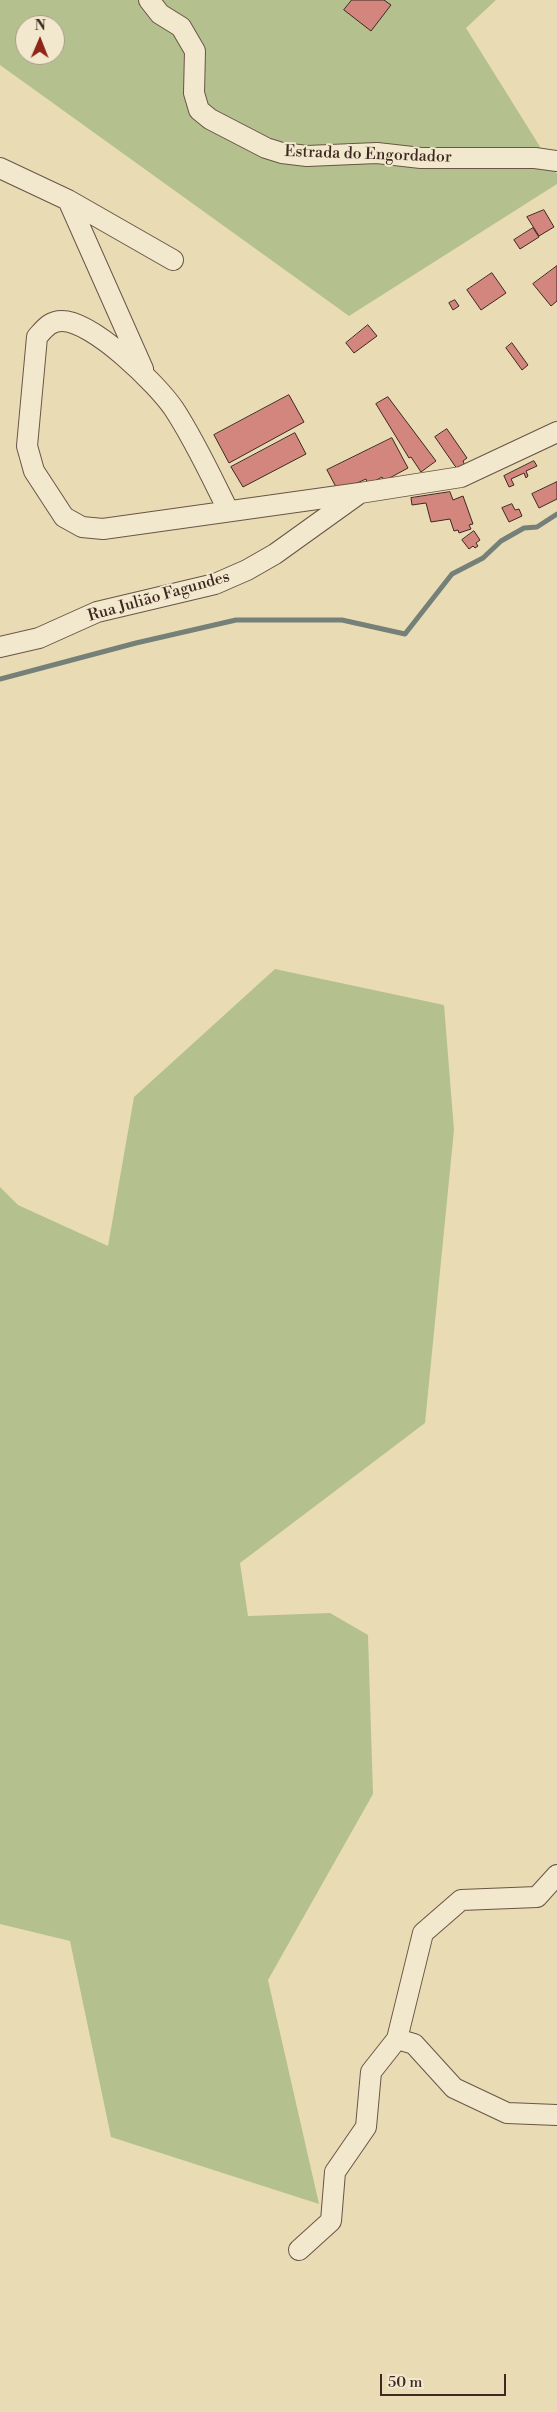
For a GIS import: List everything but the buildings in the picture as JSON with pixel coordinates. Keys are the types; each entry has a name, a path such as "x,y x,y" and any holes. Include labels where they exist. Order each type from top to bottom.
{"street":[{"name":"Estrada do Engordador","path":"149,0 160,14 180,27 195,51 194,94 200,110 210,119 266,148 282,153 307,156 377,153 421,158 535,158 557,161"},
{"path":"0,168 68,200 173,260"},
{"path":"68,200 145,375"},
{"path":"228,510 173,407 145,375 106,342 79,324 62,321 48,324 38,337 26,446 34,471 64,517 82,527 103,530 228,510 360,492"},
{"name":"Rua Julião Fagundes","path":"0,647 40,638 97,612 215,584 248,570 275,554 360,492 460,477 557,432"},
{"path":"300,2250 331,2221 335,2172 366,2127 371,2072 397,2039 423,1933 461,1900 538,1897 557,1875"},
{"path":"397,2039 414,2044 454,2088 507,2114 557,2115"}],"green space":[{"path":"0,0 496,0 466,28 557,174 557,184 349,316 0,65"},
{"path":"275,969 444,1005 454,1130 425,1423 240,1563 248,1616 330,1613 368,1635 373,1794 268,1980 319,2204 111,2137 70,1941 0,1924 0,1187 18,1205 108,1246 134,1097"}],"waterway":[{"path":"0,679 136,643 236,620 342,620 405,634 452,574 483,558 501,541 524,528 537,527 557,514"}]}
